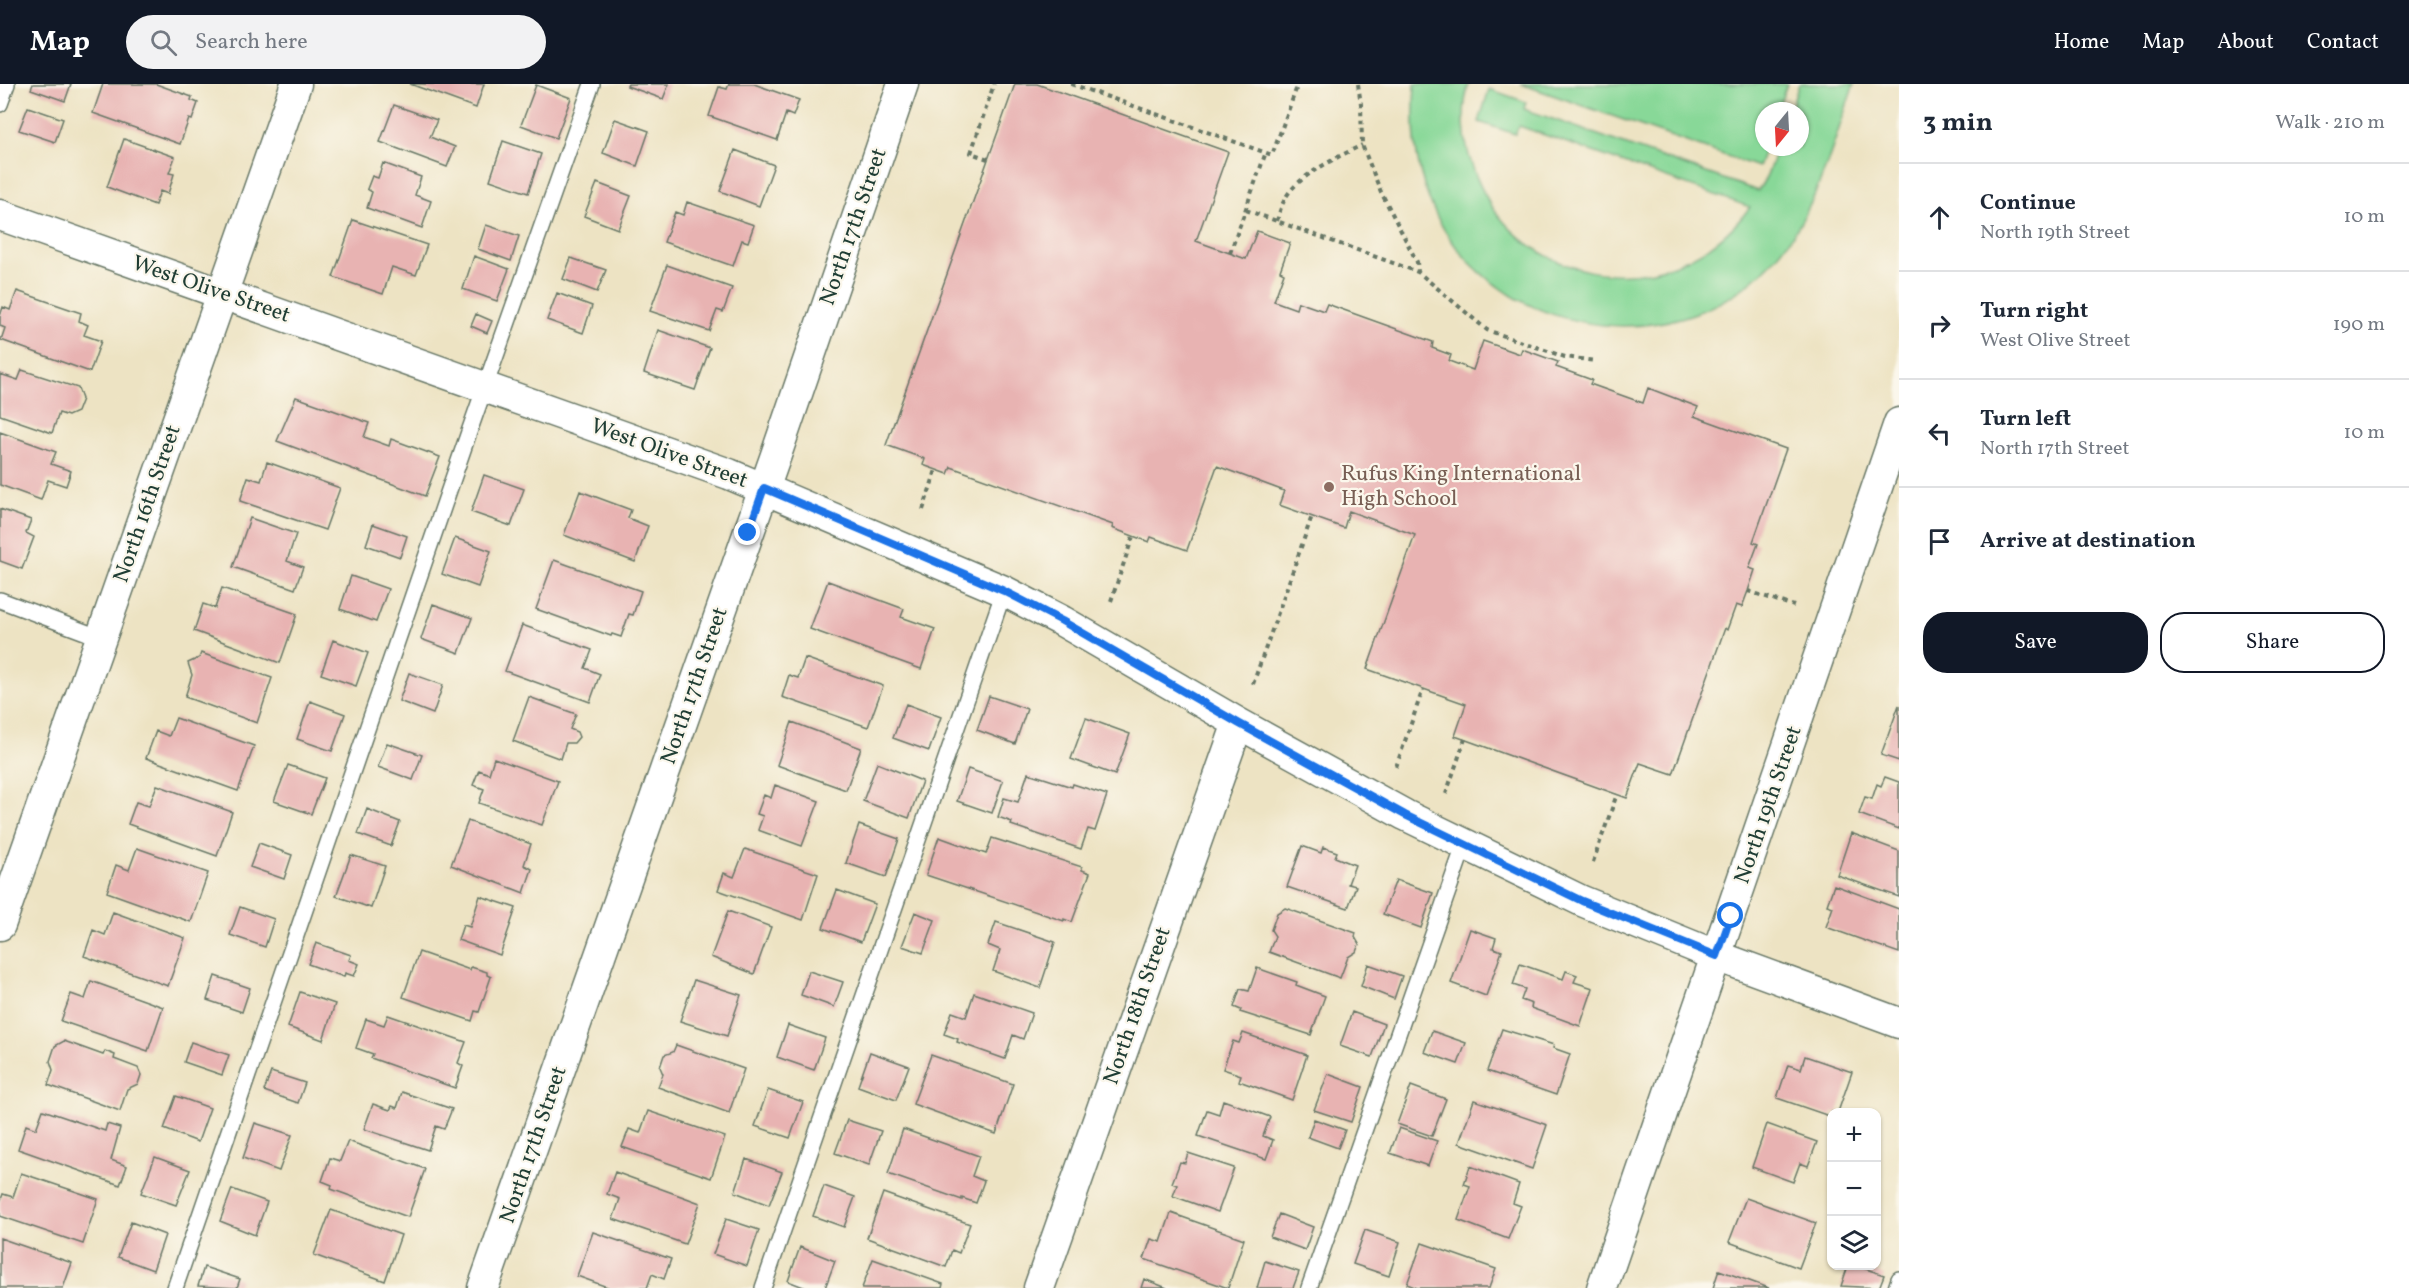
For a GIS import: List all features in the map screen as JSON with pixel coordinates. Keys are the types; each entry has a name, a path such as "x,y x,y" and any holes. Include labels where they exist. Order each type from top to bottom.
{"street":[{"name":"North 16th Street","path":"0,925 296,84"},
{"name":"North 17th Street","path":"483,1288 764,488 903,84"},
{"name":"West Olive Street","path":"0,215 764,488 1004,591 1062,621 1238,723 1405,815 1582,901 1717,956 1899,1023"},
{"name":"North 19th Street","path":"1602,1288 1897,436"},
{"name":"North 18th Street","path":"1039,1288 1238,723"}],"lane":[{"path":"0,104 7,84"},
{"path":"175,1288 484,388 592,84"},
{"path":"763,1288 1004,591"},
{"path":"0,600 101,638"},
{"path":"1309,1288 1465,843"},
{"path":"1896,1288 1899,1279"}],"path":[{"path":"988,159 970,153 994,84"},
{"path":"1071,84 1272,154 1298,84"},
{"path":"1358,84 1362,145 1381,192 1418,262 1419,272"},
{"path":"1277,221 1285,196 1302,180 1362,145"},
{"path":"1230,253 1266,152"},
{"path":"1246,210 1419,272 1487,330 1565,357 1596,361"},
{"path":"923,510 936,470"},
{"path":"1253,684 1312,516"},
{"path":"1112,601 1133,536"},
{"path":"1748,591 1794,606"},
{"path":"1396,767 1423,689"},
{"path":"1446,794 1465,740"},
{"path":"1593,862 1617,794"}],"green space":[{"path":"1415,84 1469,84 1464,124 1467,145 1472,165 1493,207 1522,239 1558,261 1598,273 1639,273 1680,263 1718,241 1750,207 1519,126 1515,134 1479,122 1489,89 1526,102 1524,109 1758,191 1767,176 1774,156 1809,156 1809,102 1793,102 1799,84 1854,84 1812,201 1787,244 1771,263 1730,297 1683,317 1633,326 1583,322 1534,307 1491,281 1455,245 1429,199 1417,157 1414,114"},
{"path":"1521,84 1787,84 1780,102 1755,102 1755,156 1762,156 1758,167"}],"building":[{"path":"33,84 71,84 65,101 31,89"},
{"path":"103,84 156,84 192,97 191,100 198,103 192,120 189,119 180,144 93,113"},
{"path":"410,84 484,84 476,108"},
{"path":"628,84 669,84 663,99 627,86"},
{"path":"729,84 754,84 799,100 793,116 786,113 777,140 709,116 719,87 727,89"},
{"path":"1015,84 1037,84 1228,152 1196,241 1246,259 1257,231 1290,243 1280,271 1284,273 1274,301 1296,309 1298,302 1324,311 1327,304 1433,342 1432,348 1451,355 1449,361 1473,370 1483,341 1520,354 1522,349 1558,362 1556,367 1592,380 1590,384 1643,403 1648,388 1698,407 1694,416 1786,449 1753,542 1758,544 1749,568 1755,570 1748,591 1742,607 1736,605 1727,630 1725,628 1673,774 1640,763 1627,798 1455,736 1466,704 1367,669 1415,535 1349,511 1344,528 1279,505 1284,491 1217,466 1187,550 1151,537 1149,542 1112,528 1113,525 951,467 948,474 923,465 925,459 886,445"},
{"path":"536,85 571,98 556,138 521,125"},
{"path":"394,105 437,120 430,137 455,147 447,167 380,142"},
{"path":"28,107 63,119 55,142 19,130"},
{"path":"615,119 649,131 637,166 603,153"},
{"path":"124,139 175,157 169,173 174,174 168,194 160,191 155,205 107,187"},
{"path":"503,141 541,154 528,193 490,180"},
{"path":"735,150 774,165 759,206 720,191"},
{"path":"383,163 421,177 415,195 431,201 422,228 367,208 372,192 367,189 372,176 378,178"},
{"path":"597,183 631,196 618,229 584,216"},
{"path":"687,202 754,225 748,242 742,240 733,266 664,242 675,212 683,215"},
{"path":"353,220 427,245 416,275 392,267 383,294 333,277"},
{"path":"486,225 519,236 511,261 478,249"},
{"path":"474,256 509,269 497,301 463,289"},
{"path":"571,258 606,270 597,292 563,279"},
{"path":"667,265 732,288 723,312 717,310 709,331 650,311"},
{"path":"17,291 81,313 79,321 88,325 84,335 101,341 90,372 1,340 5,328 0,326 0,316 3,307 10,310"},
{"path":"557,293 592,306 583,333 547,320"},
{"path":"476,314 492,321 487,333 471,326"},
{"path":"658,330 710,348 695,390 644,373"},
{"path":"22,370 78,388 82,399 77,412 68,416 59,413 52,433 0,415 0,374 18,380"},
{"path":"296,397 369,423 364,437 389,446 391,439 440,457 425,496 277,441"},
{"path":"0,432 56,452 51,464 71,471 66,486 48,480 41,500 0,485"},
{"path":"267,462 340,488 325,530 240,501 248,477 261,481"},
{"path":"484,475 524,489 511,526 471,512"},
{"path":"580,491 631,510 628,518 648,526 635,562 564,535"},
{"path":"0,509 31,520 26,533 34,537 22,569 0,561"},
{"path":"250,518 296,534 287,561 303,567 295,589 233,567"},
{"path":"373,524 407,536 400,557 366,545"},
{"path":"455,538 491,551 478,587 442,574"},
{"path":"554,560 641,591 633,615 629,614 621,637 612,634 611,636 536,609"},
{"path":"351,576 388,589 376,622 340,609"},
{"path":"828,581 904,609 901,617 935,629 921,669 810,629"},
{"path":"222,588 297,614 280,663 194,631 203,604 215,608"},
{"path":"433,604 472,618 459,653 421,639"},
{"path":"522,625 592,650 585,668 600,674 590,702 505,671"},
{"path":"333,640 368,653 356,686 321,674"},
{"path":"201,653 272,678 257,723 185,697 192,675 188,663 199,658"},
{"path":"805,658 883,686 868,727 782,697 789,675 798,678"},
{"path":"409,673 443,685 433,714 399,701"},
{"path":"989,696 1027,709 1015,744 977,730"},
{"path":"529,697 576,714 570,729 577,732 579,737 574,743 566,743 561,759 513,741"},
{"path":"310,701 345,714 332,751 297,739"},
{"path":"906,704 941,717 929,751 893,738"},
{"path":"1899,705 1899,761 1881,755"},
{"path":"176,718 254,746 238,791 146,758 156,731 169,736"},
{"path":"1086,718 1130,734 1115,775 1071,759"},
{"path":"792,722 861,748 846,790 777,765"},
{"path":"387,743 422,755 413,780 378,767"},
{"path":"494,758 558,781 542,825 479,803 484,789 473,785 479,770 489,774"},
{"path":"877,763 922,781 909,818 863,801"},
{"path":"288,765 325,778 311,814 274,801"},
{"path":"968,769 1003,781 992,813 957,801"},
{"path":"1028,773 1107,795 1095,831 1088,829 1081,849 1011,825 1012,822 998,817 1004,798 1018,802"},
{"path":"1885,777 1899,782 1899,829 1859,814 1865,797 1872,799 1877,784 1881,786"},
{"path":"157,785 232,812 217,856 128,824 136,802 149,806"},
{"path":"775,785 819,801 802,846 758,830 763,816 757,814 764,795 771,798"},
{"path":"367,809 400,822 391,846 358,834"},
{"path":"468,821 531,844 524,865 532,869 524,893 451,865"},
{"path":"859,825 899,839 886,877 846,863"},
{"path":"1851,833 1899,851 1899,897 1837,875"},
{"path":"939,837 986,854 992,838 1082,867 1082,870 1090,873 1072,922 926,875"},
{"path":"259,843 292,855 284,879 250,867"},
{"path":"1302,846 1321,853 1323,847 1337,852 1335,857 1355,865 1348,884 1356,886 1348,908 1287,887"},
{"path":"137,848 208,873 191,922 107,892 116,865 129,870"},
{"path":"745,849 818,874 803,920 718,890 724,873 734,877"},
{"path":"351,855 385,866 371,908 336,896"},
{"path":"1396,880 1433,893 1421,928 1383,914"},
{"path":"1834,885 1899,909 1899,953 1826,927 1833,907 1827,905"},
{"path":"837,890 875,904 861,942 823,928"},
{"path":"480,896 516,908 500,955 458,940 463,925 470,927"},
{"path":"240,907 274,919 265,947 230,935"},
{"path":"1285,908 1356,933 1355,937 1359,944 1356,952 1348,957 1340,978 1269,952 1275,936 1271,930 1277,913"},
{"path":"728,911 771,927 754,974 711,957"},
{"path":"113,912 185,938 168,986 84,956 93,930 105,935"},
{"path":"915,912 935,920 923,953 902,946"},
{"path":"996,922 1055,942 1040,988 993,971 1000,950 988,945"},
{"path":"1470,929 1496,938 1493,948 1502,951 1486,996 1451,983"},
{"path":"316,943 351,955 349,960 359,964 354,976 345,973 344,977 308,964"},
{"path":"419,952 470,970 471,967 487,972 487,975 491,977 479,1012 475,1011 472,1021 403,997"},
{"path":"1368,964 1402,976 1394,999 1361,986"},
{"path":"1520,964 1563,979 1566,971 1577,975 1574,982 1593,988 1580,1026 1531,1008 1532,1004 1521,1000 1525,989 1513,985"},
{"path":"1257,968 1297,982 1296,985 1325,996 1311,1035 1240,1012 1241,1010 1234,1007 1240,989 1249,991"},
{"path":"809,971 843,982 834,1007 801,995"},
{"path":"215,976 250,988 242,1012 207,1000"},
{"path":"694,980 741,995 727,1036 680,1021"},
{"path":"91,981 163,1007 148,1051 61,1021 71,994 85,999"},
{"path":"300,992 335,1004 323,1040 288,1027"},
{"path":"974,993 1032,1013 1023,1039 1013,1035 1005,1059 957,1042 958,1039 944,1034 952,1012 966,1017"},
{"path":"1352,1012 1384,1024 1372,1057 1340,1046"},
{"path":"388,1015 466,1042 458,1063 463,1066 455,1088 371,1058 373,1054 356,1048 366,1019 384,1025"},
{"path":"788,1025 825,1038 814,1070 777,1057"},
{"path":"1502,1029 1554,1045 1553,1048 1570,1054 1556,1095 1487,1071"},
{"path":"1432,1031 1466,1043 1458,1064 1424,1052"},
{"path":"1243,1033 1307,1055 1292,1100 1239,1081 1241,1075 1223,1069 1233,1041 1239,1043"},
{"path":"64,1041 103,1055 105,1051 115,1055 114,1059 138,1068 141,1075 138,1084 127,1089 120,1111 48,1085 53,1070 50,1061 55,1046"},
{"path":"191,1042 229,1055 222,1075 184,1062"},
{"path":"676,1045 744,1069 729,1113 658,1087 663,1074 660,1067 664,1055 673,1052"},
{"path":"870,1052 909,1066 896,1100 858,1086"},
{"path":"931,1055 1013,1084 996,1134 913,1104"},
{"path":"1805,1056 1852,1072 1839,1108 1827,1108 1827,1115 1777,1098 1788,1065 1801,1069"},
{"path":"271,1072 305,1083 298,1103 264,1091"},
{"path":"1328,1074 1363,1087 1351,1122 1314,1110"},
{"path":"1411,1086 1446,1099 1432,1136 1397,1124"},
{"path":"768,1090 803,1102 790,1138 755,1126"},
{"path":"402,1092 452,1109 444,1129 436,1126 428,1150 364,1129 373,1104 390,1110 392,1106 397,1108"},
{"path":"176,1096 210,1108 198,1142 164,1129"},
{"path":"1223,1100 1270,1117 1263,1136 1273,1140 1266,1159 1198,1136 1207,1110 1219,1114"},
{"path":"1474,1100 1547,1125 1532,1169 1459,1143"},
{"path":"43,1110 105,1131 107,1124 120,1128 111,1160 127,1166 120,1185 18,1149 26,1125 36,1129"},
{"path":"648,1111 725,1137 711,1178 622,1147 629,1129 640,1133"},
{"path":"1314,1119 1345,1130 1338,1148 1308,1137"},
{"path":"847,1120 881,1131 869,1165 835,1153"},
{"path":"255,1123 292,1135 279,1171 243,1158"},
{"path":"1767,1124 1817,1142 1808,1166 1800,1163 1793,1182 1752,1167"},
{"path":"1399,1128 1437,1141 1428,1166 1390,1153"},
{"path":"903,1129 979,1156 972,1176 984,1181 976,1203 888,1174"},
{"path":"348,1141 425,1169 408,1217 331,1189 332,1185 322,1181 330,1158 340,1161"},
{"path":"1188,1153 1234,1168 1218,1212 1173,1196 1177,1185 1172,1183 1180,1162 1185,1163"},
{"path":"155,1157 190,1170 176,1205 141,1193"},
{"path":"746,1159 782,1172 769,1205 735,1192"},
{"path":"1470,1166 1519,1184 1513,1203 1521,1206 1508,1239 1458,1220 1470,1186 1464,1184"},
{"path":"615,1172 700,1203 685,1244 613,1219 620,1199 607,1194"},
{"path":"21,1173 98,1199 83,1244 0,1216 0,1202 3,1194 13,1197"},
{"path":"824,1186 855,1197 844,1227 813,1216"},
{"path":"232,1189 267,1202 255,1235 220,1221"},
{"path":"883,1193 970,1224 959,1253 952,1250 946,1267 867,1238"},
{"path":"1746,1198 1816,1223 1799,1268 1729,1242"},
{"path":"331,1210 401,1235 385,1281 314,1255"},
{"path":"1171,1213 1244,1239 1228,1288 1144,1259 1151,1239 1161,1242"},
{"path":"1279,1214 1313,1227 1305,1250 1270,1237"},
{"path":"726,1219 759,1230 747,1266 713,1254"},
{"path":"131,1222 165,1235 153,1270 118,1257"},
{"path":"1365,1230 1400,1242 1389,1276 1353,1264"},
{"path":"593,1232 671,1259 664,1279 652,1274 647,1288 610,1288 577,1276"},
{"path":"0,1238 72,1263 63,1288 0,1288"},
{"path":"1422,1243 1496,1269 1489,1288 1417,1288 1407,1284"},
{"path":"800,1247 835,1261 825,1288 806,1288 788,1281"},
{"path":"873,1259 943,1284 942,1288 862,1288"},
{"path":"1265,1261 1299,1272 1293,1288 1257,1288"},
{"path":"204,1267 240,1279 237,1288 198,1286"},
{"path":"1719,1270 1769,1288 1713,1288"},
{"path":"1847,1270 1869,1270 1884,1275 1879,1288 1841,1286"},
{"path":"1144,1279 1167,1288 1141,1288"}],"place":[{"name":"Rufus King International High School","path":"1329,487"}],"route":[{"path":"748,533 764,488 1004,591 1062,621 1238,723 1405,815 1582,901 1717,956 1731,916"}]}
